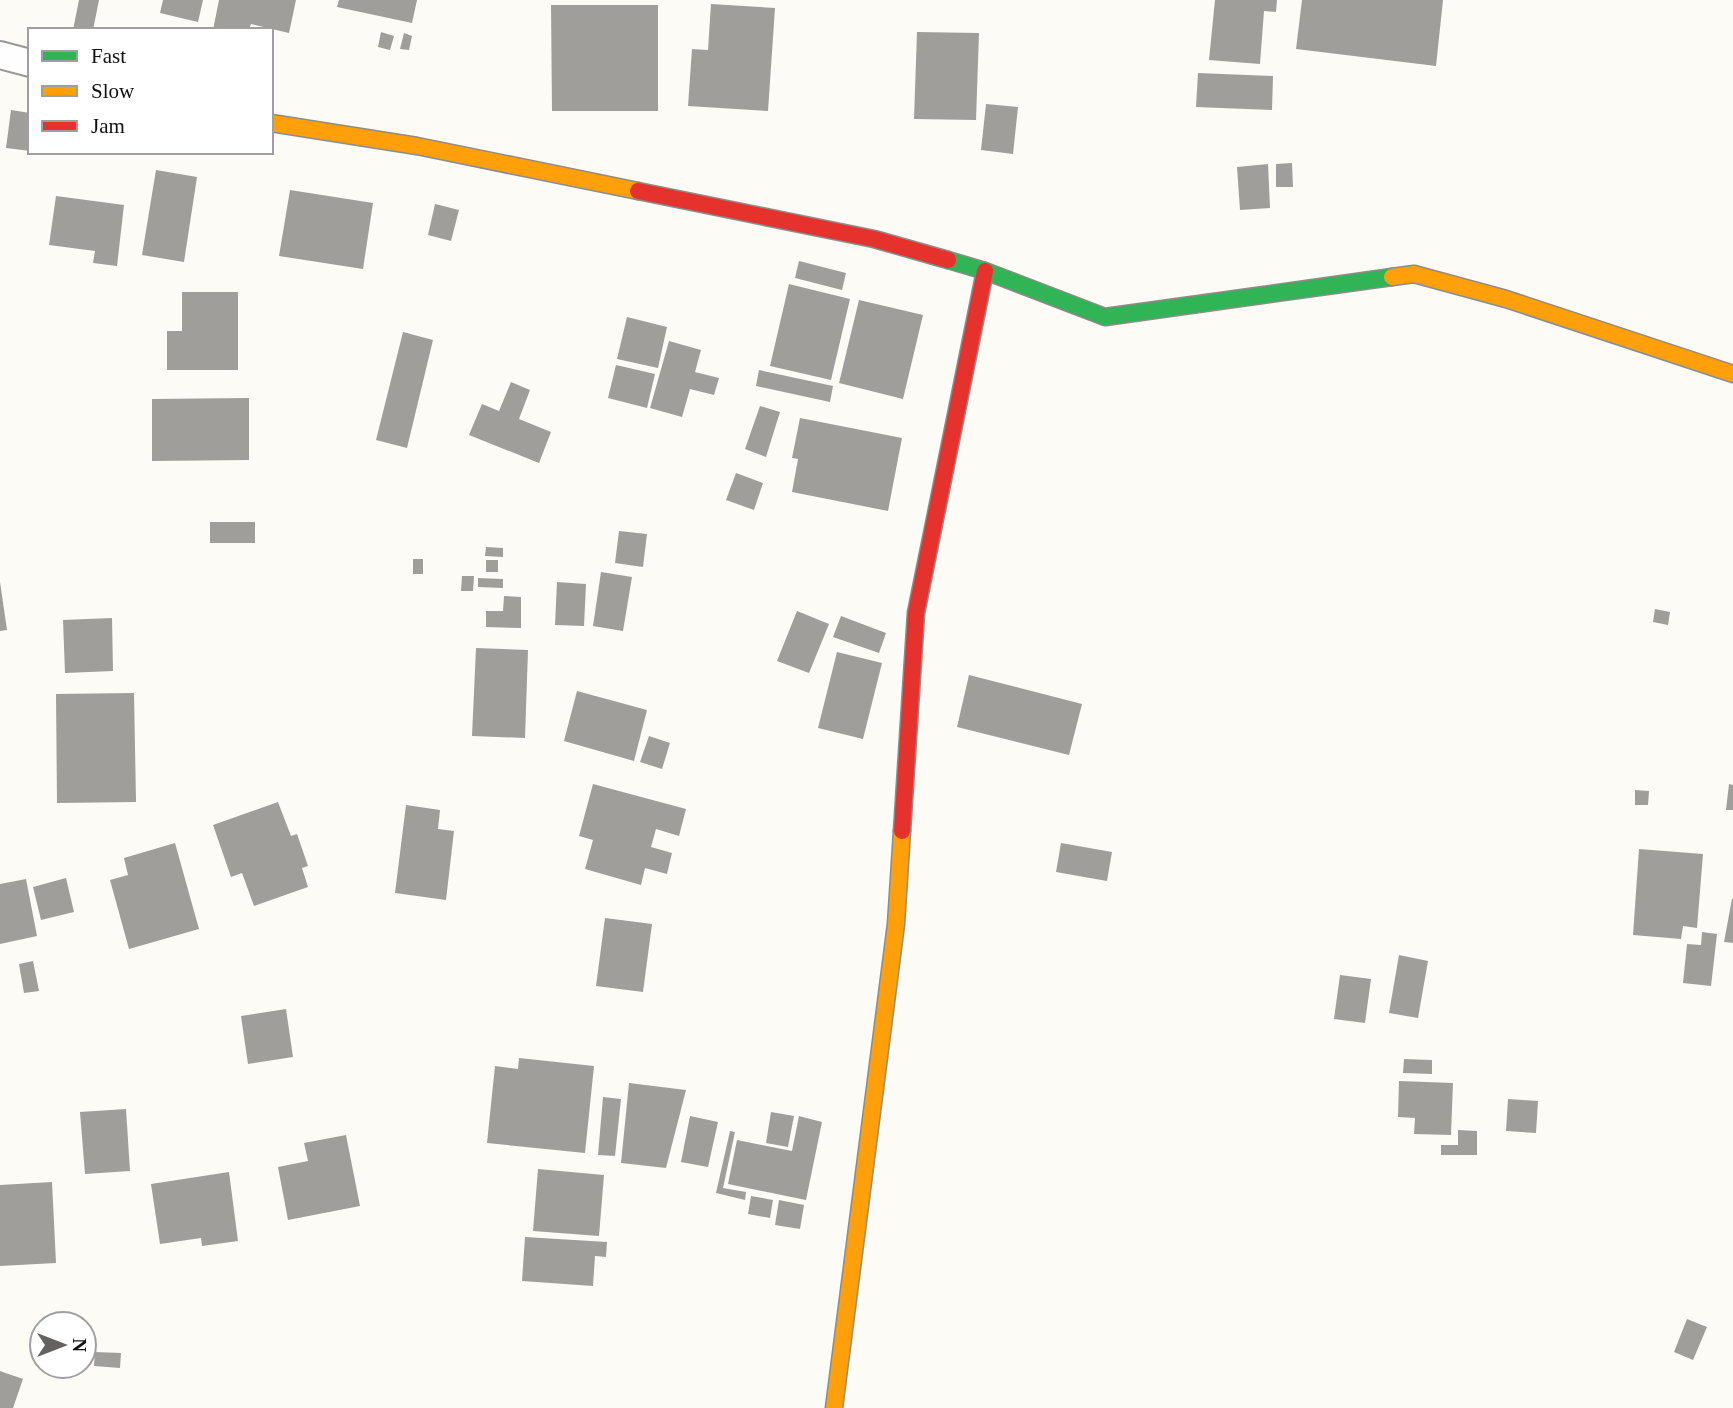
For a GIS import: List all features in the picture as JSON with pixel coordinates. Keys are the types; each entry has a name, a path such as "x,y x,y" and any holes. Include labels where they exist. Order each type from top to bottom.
{"street":[{"path":"0,55 28,62"},
{"path":"273,122 417,146 860,236 985,271 1105,317 1414,274 1506,299 1733,373"},
{"path":"834,1408 896,923 916,613 985,271"}],"building":[{"path":"79,0 99,0 93,28 73,28"},
{"path":"163,0 203,0 198,22 160,13"},
{"path":"219,0 296,0 289,33 251,24 250,28 213,28"},
{"path":"339,0 417,0 412,23 337,7"},
{"path":"1215,0 1277,0 1276,12 1264,11 1260,64 1209,60"},
{"path":"1302,0 1443,0 1436,66 1296,49"},
{"path":"711,4 775,8 768,111 688,106 692,49 708,50"},
{"path":"551,5 658,5 658,111 552,111"},
{"path":"381,32 394,36 390,50 378,47"},
{"path":"917,32 979,33 976,120 914,119"},
{"path":"404,33 412,36 409,50 400,49"},
{"path":"1198,73 1273,76 1272,110 1196,107"},
{"path":"986,104 1018,107 1013,154 981,150"},
{"path":"11,110 28,113 28,151 6,148"},
{"path":"1292,163 1293,187 1276,187 1276,164"},
{"path":"1268,164 1270,208 1240,210 1237,167"},
{"path":"156,170 197,177 184,262 142,255"},
{"path":"290,190 373,203 363,269 279,256"},
{"path":"56,196 124,205 117,266 93,263 95,251 49,245"},
{"path":"435,204 459,210 451,241 428,235"},
{"path":"799,261 846,273 842,290 795,278"},
{"path":"789,284 850,299 831,380 770,366"},
{"path":"182,292 238,292 238,370 167,370 167,331 182,331"},
{"path":"859,300 923,315 903,399 839,383"},
{"path":"627,317 667,327 658,368 617,359"},
{"path":"403,332 433,340 407,448 376,440"},
{"path":"669,341 701,350 695,372 719,378 714,395 690,389 682,417 650,408"},
{"path":"616,365 655,374 647,408 608,398"},
{"path":"759,370 833,386 830,402 756,386"},
{"path":"511,382 530,390 519,419 551,432 539,463 469,435 482,404 499,411"},
{"path":"249,398 249,460 152,461 152,399"},
{"path":"760,406 780,412 766,457 745,449"},
{"path":"800,418 902,438 888,511 792,492 798,459 792,458"},
{"path":"736,473 763,483 754,510 726,500"},
{"path":"210,522 255,522 255,543 210,543"},
{"path":"619,531 647,534 643,567 615,563"},
{"path":"486,547 503,548 503,557 485,556"},
{"path":"413,559 423,559 423,574 413,574"},
{"path":"486,560 498,560 498,572 486,572"},
{"path":"601,572 632,577 623,631 593,626"},
{"path":"462,576 474,576 473,591 461,591"},
{"path":"478,578 503,579 503,588 478,587"},
{"path":"0,582 7,630 0,631"},
{"path":"557,582 586,584 584,626 555,625"},
{"path":"504,596 521,597 521,628 486,627 486,611 503,611"},
{"path":"1655,609 1670,612 1668,625 1653,622"},
{"path":"797,611 829,624 809,673 777,661"},
{"path":"841,616 886,633 879,653 833,637"},
{"path":"112,618 113,671 65,673 63,620"},
{"path":"476,648 528,650 525,738 472,736"},
{"path":"837,652 882,663 863,739 818,728"},
{"path":"969,675 1082,704 1069,755 957,727"},
{"path":"577,691 647,710 634,761 564,741"},
{"path":"134,693 136,802 57,803 56,694"},
{"path":"649,736 670,743 662,769 640,762"},
{"path":"593,784 686,809 679,836 656,829 651,847 672,853 667,874 645,868 641,885 585,869 593,840 579,836"},
{"path":"1729,784 1733,785 1733,810 1726,810"},
{"path":"1635,790 1649,791 1648,805 1635,805"},
{"path":"278,802 291,836 297,834 308,866 302,868 308,887 254,906 242,873 231,877 213,825"},
{"path":"406,805 440,810 438,829 454,831 446,900 395,893"},
{"path":"175,843 199,929 129,949 110,880 128,875 124,858"},
{"path":"1061,843 1112,852 1107,881 1056,872"},
{"path":"1639,849 1703,854 1697,928 1683,926 1681,939 1633,935"},
{"path":"66,878 74,912 41,920 33,887"},
{"path":"26,879 37,936 0,944 0,884"},
{"path":"1733,899 1733,943 1724,942"},
{"path":"605,918 652,924 643,992 596,986"},
{"path":"1702,932 1717,934 1711,986 1683,983 1687,944 1701,945"},
{"path":"1399,955 1428,961 1418,1018 1389,1013"},
{"path":"33,961 39,991 24,993 19,964"},
{"path":"1340,975 1371,979 1365,1023 1334,1019"},
{"path":"286,1009 293,1057 248,1064 241,1016"},
{"path":"519,1058 594,1066 585,1153 487,1143 495,1066 518,1069"},
{"path":"1404,1059 1432,1060 1432,1074 1403,1073"},
{"path":"1399,1081 1453,1083 1451,1135 1414,1134 1415,1118 1398,1117"},
{"path":"629,1083 686,1090 666,1168 621,1163"},
{"path":"603,1097 621,1099 615,1156 598,1155"},
{"path":"1508,1099 1538,1101 1536,1133 1506,1131"},
{"path":"126,1109 130,1171 85,1174 80,1112"},
{"path":"771,1112 794,1116 788,1147 766,1143"},
{"path":"690,1116 718,1122 708,1167 681,1162"},
{"path":"799,1116 822,1122 806,1200 728,1184 737,1140 792,1151"},
{"path":"1458,1130 1477,1131 1477,1155 1441,1155 1441,1145 1458,1145"},
{"path":"730,1131 735,1132 723,1188 746,1192 745,1200 716,1193"},
{"path":"346,1135 360,1206 288,1220 278,1167 308,1161 304,1143"},
{"path":"538,1169 604,1175 599,1236 533,1231"},
{"path":"229,1172 238,1241 202,1246 201,1238 160,1244 151,1184"},
{"path":"52,1182 56,1263 0,1266 0,1185"},
{"path":"751,1196 773,1200 770,1218 748,1214"},
{"path":"779,1200 804,1205 800,1229 775,1225"},
{"path":"525,1237 607,1242 606,1257 595,1256 593,1286 522,1281"},
{"path":"1687,1319 1707,1327 1693,1360 1674,1352"},
{"path":"98,1352 121,1353 120,1368 98,1366"},
{"path":"0,1371 23,1379 13,1408 0,1408"}],"traffic: fast":[{"path":"948,260 985,271 1105,317 1392,277"}],"traffic: slow":[{"path":"273,123 417,146 638,191"},
{"path":"1392,277 1414,274 1506,299 1733,374"},
{"path":"834,1408 896,924 902,831"}],"traffic: jam":[{"path":"638,191 874,239 948,260"},
{"path":"902,831 916,613 985,271"}]}
